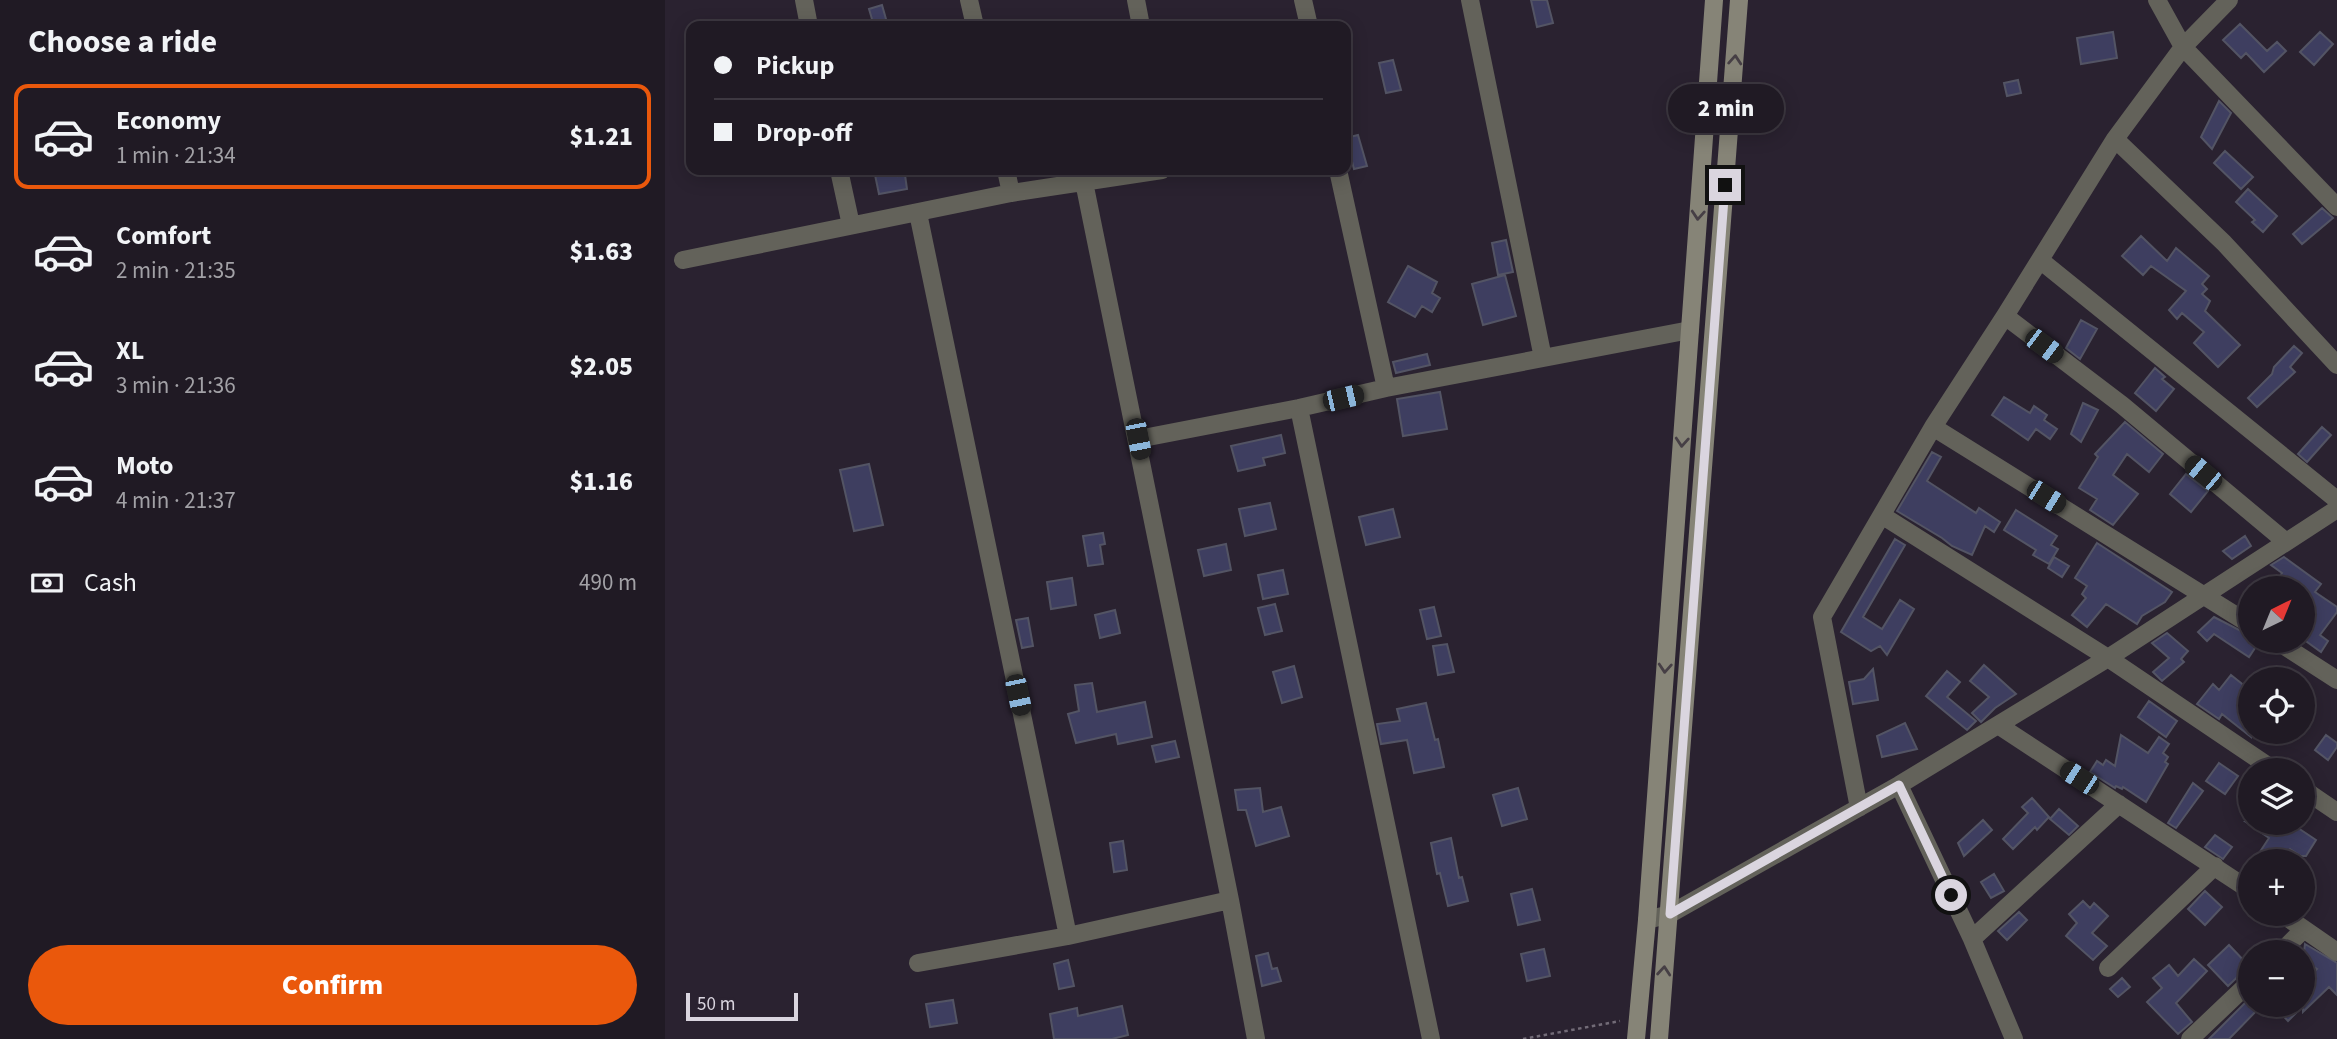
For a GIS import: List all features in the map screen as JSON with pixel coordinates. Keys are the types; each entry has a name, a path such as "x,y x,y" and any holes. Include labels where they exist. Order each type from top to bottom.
{"main road":[{"path":"1636,1039 1714,0"},
{"path":"1659,1039 1739,0"}],"street":[{"path":"804,0 808,21"},
{"path":"969,0 974,21"},
{"path":"1136,0 1140,21"},
{"path":"1303,0 1308,21"},
{"path":"1470,0 1543,358"},
{"path":"2157,0 2183,47 2337,207"},
{"path":"1859,808 1822,617 1933,427 2115,139 2183,47 2229,0"},
{"path":"2115,139 2224,243 2337,365"},
{"path":"840,175 851,225"},
{"path":"1007,175 1011,193"},
{"path":"683,260 1011,193 1130,175"},
{"path":"1339,175 1386,388"},
{"path":"1084,182 1138,439 1256,1039"},
{"path":"918,213 1069,936"},
{"path":"2040,260 2337,500"},
{"path":"2005,316 2122,405 2285,541"},
{"path":"1138,439 1690,330"},
{"path":"1299,408 1431,1039"},
{"path":"1933,427 2238,617"},
{"path":"1647,920 1670,914 1899,785 2108,658 2337,509"},
{"path":"1883,516 2108,658 2256,758"},
{"path":"2295,653 2337,680"},
{"path":"1998,725 2238,882"},
{"path":"1899,785 1972,939 2014,1039"},
{"path":"2315,797 2337,811"},
{"path":"1972,939 2119,804"},
{"path":"2108,968 2215,866"},
{"path":"918,963 1069,936 1230,900"},
{"path":"2300,926 2337,952"},
{"path":"2293,940 2304,929"},
{"path":"2190,1039 2238,993"}],"path":[{"path":"1523,1039 1637,1017"}],"building":[{"path":"1531,0 1547,0 1553,23 1537,27"},
{"path":"882,5 887,21 873,21 869,9"},
{"path":"2240,24 2267,51 2277,42 2286,51 2264,72 2246,53 2241,58 2223,40"},
{"path":"2113,32 2117,58 2081,64 2077,38"},
{"path":"2320,32 2333,44 2314,65 2300,52"},
{"path":"1393,60 1401,90 1386,93 1379,63"},
{"path":"2018,80 2021,93 2007,96 2004,83"},
{"path":"2219,101 2231,113 2212,149 2201,137"},
{"path":"1358,135 1367,166 1354,169 1351,137"},
{"path":"2225,151 2253,177 2241,189 2214,163"},
{"path":"875,175 905,175 907,189 879,194"},
{"path":"2248,189 2277,216 2263,232 2236,202"},
{"path":"2322,208 2333,218 2302,244 2293,234"},
{"path":"2141,236 2167,261 2176,248 2209,276 2202,284 2207,289 2202,294 2210,301 2205,311 2240,345 2218,367 2194,343 2204,332 2182,313 2177,319 2169,310 2186,291 2151,266 2143,275 2122,256"},
{"path":"1506,240 1513,272 1498,275 1492,243"},
{"path":"1408,266 1437,282 1432,293 1440,298 1432,312 1422,306 1415,317 1388,302"},
{"path":"1505,275 1516,316 1483,325 1472,284"},
{"path":"2081,320 2097,329 2080,359 2066,348"},
{"path":"2294,346 2302,353 2290,367 2295,372 2257,407 2248,398"},
{"path":"1427,354 1430,365 1396,373 1393,362"},
{"path":"2155,368 2165,377 2162,379 2174,389 2156,411 2135,393"},
{"path":"1440,392 1447,429 1403,436 1397,399"},
{"path":"2004,397 2030,413 2034,406 2047,415 2044,420 2057,429 2050,439 2036,429 2028,440 1992,415"},
{"path":"2083,403 2098,410 2081,442 2071,434"},
{"path":"2125,422 2163,454 2149,472 2127,454 2113,475 2138,494 2113,525 2090,510 2097,499 2079,488 2098,457 2095,454"},
{"path":"2322,427 2331,435 2307,462 2298,454"},
{"path":"1281,435 1285,453 1263,458 1265,465 1238,471 1231,446"},
{"path":"1932,452 1941,457 1927,481 1976,513 1979,508 2000,522 1994,532 1985,526 1972,555 1952,546 1897,511"},
{"path":"869,464 883,525 854,531 840,470"},
{"path":"2186,474 2208,491 2191,512 2170,494"},
{"path":"1270,503 1276,529 1245,536 1239,509"},
{"path":"1393,509 1400,537 1366,545 1359,517"},
{"path":"2016,510 2057,536 2051,545 2058,549 2049,564 2033,555 2036,550 2004,530"},
{"path":"1103,533 1105,544 1100,545 1103,564 1088,566 1083,536"},
{"path":"2245,536 2251,546 2232,559 2223,551"},
{"path":"1895,539 1905,545 1863,617 1882,629 1900,600 1914,609 1887,655 1880,646 1871,651 1841,632"},
{"path":"2097,543 2172,592 2165,602 2142,616 2137,624 2106,604 2087,627 2072,615 2086,598 2082,594 2087,586 2075,578"},
{"path":"1226,544 1231,570 1204,576 1198,550"},
{"path":"2054,557 2069,566 2062,577 2048,568"},
{"path":"2284,557 2310,576 2280,576 2282,573 2271,565"},
{"path":"1283,570 1288,594 1263,599 1258,575"},
{"path":"1072,578 1076,605 1051,609 1047,582"},
{"path":"2315,580 2321,584 2315,592"},
{"path":"2315,592 2337,607 2337,612 2320,635 2328,641 2321,652 2315,648"},
{"path":"1275,604 1282,631 1265,635 1258,608"},
{"path":"1434,607 1441,636 1427,639 1420,610"},
{"path":"1115,610 1120,633 1100,638 1095,615"},
{"path":"2214,617 2238,629 2238,650 2214,634 2207,641 2198,632"},
{"path":"1028,618 1033,646 1022,648 1016,620"},
{"path":"2167,633 2188,651 2181,659 2184,662 2162,681 2153,672 2169,658 2152,643"},
{"path":"1447,644 1454,672 1438,675 1433,646"},
{"path":"1984,665 2016,694 1995,708 1981,722 1972,713 1989,697 1970,681"},
{"path":"1294,666 1302,697 1282,703 1273,672"},
{"path":"1873,669 1878,700 1853,704 1849,682 1864,679"},
{"path":"1947,671 1960,682 1947,697 1976,721 1967,730 1926,696"},
{"path":"2231,675 2238,681 2238,727 2222,714 2219,719 2197,704 2213,684 2219,690"},
{"path":"1092,683 1097,712 1145,702 1152,737 1118,744 1116,734 1076,743 1068,714 1079,711 1075,685"},
{"path":"2149,701 2177,721 2166,737 2138,717"},
{"path":"1426,703 1444,767 1414,773 1407,740 1381,744 1377,724 1400,721 1397,709"},
{"path":"1905,723 1917,749 1882,757 1877,736"},
{"path":"2121,735 2148,753 2159,737 2169,744 2163,753 2168,757 2165,762 2168,764 2146,802 2123,787 2115,788 2090,772 2097,761 2103,765 2106,760 2115,766"},
{"path":"2326,735 2337,743 2328,760 2315,750"},
{"path":"1175,741 1179,757 1156,762 1152,746"},
{"path":"2219,763 2238,776 2225,794 2206,781"},
{"path":"2193,783 2203,791 2176,828 2168,823"},
{"path":"1260,788 1263,812 1281,807 1289,836 1256,846 1246,810 1238,810 1235,790"},
{"path":"1518,788 1527,819 1502,826 1493,795"},
{"path":"2032,798 2049,817 2013,849 2003,839 2028,813 2022,807"},
{"path":"2059,809 2078,826 2069,835 2050,819"},
{"path":"1983,820 1992,830 1964,856 1958,843"},
{"path":"2215,835 2232,847 2223,859 2205,847"},
{"path":"2265,835 2308,835 2316,840 2310,849 2262,849 2269,838"},
{"path":"1451,838 1459,878 1462,877 1468,901 1448,906 1440,873 1437,874 1431,843"},
{"path":"1123,841 1127,870 1114,872 1110,843"},
{"path":"1994,874 2004,891 1991,898 1981,882"},
{"path":"1532,889 1540,920 1518,925 1511,894"},
{"path":"2205,891 2222,907 2205,925 2188,909"},
{"path":"2083,901 2090,908 2094,903 2108,916 2092,933 2107,946 2093,960 2066,936 2077,923 2069,914"},
{"path":"2019,912 2027,920 2007,940 1998,931"},
{"path":"2229,945 2238,954 2238,976 2228,986 2208,965"},
{"path":"1544,949 1550,976 1527,981 1521,954"},
{"path":"2315,950 2337,963 2337,995 2329,987 2315,1000"},
{"path":"1268,953 1272,969 1277,968 1281,981 1262,986 1256,956"},
{"path":"2194,959 2207,971 2176,1003 2192,1022 2178,1034 2147,1002 2162,988 2153,978 2169,965 2178,976"},
{"path":"1068,960 1074,986 1059,989 1054,964"},
{"path":"2122,978 2130,987 2118,997 2110,989"},
{"path":"953,1000 957,1023 930,1027 926,1004"},
{"path":"1122,1006 1128,1035 1112,1039 1054,1039 1050,1014 1077,1008 1078,1016"},
{"path":"2238,1010 2238,1017 2250,1017 2229,1039 2209,1039"}],"route":[{"path":"1725,185 1670,914 1899,785 1951,895"}]}
